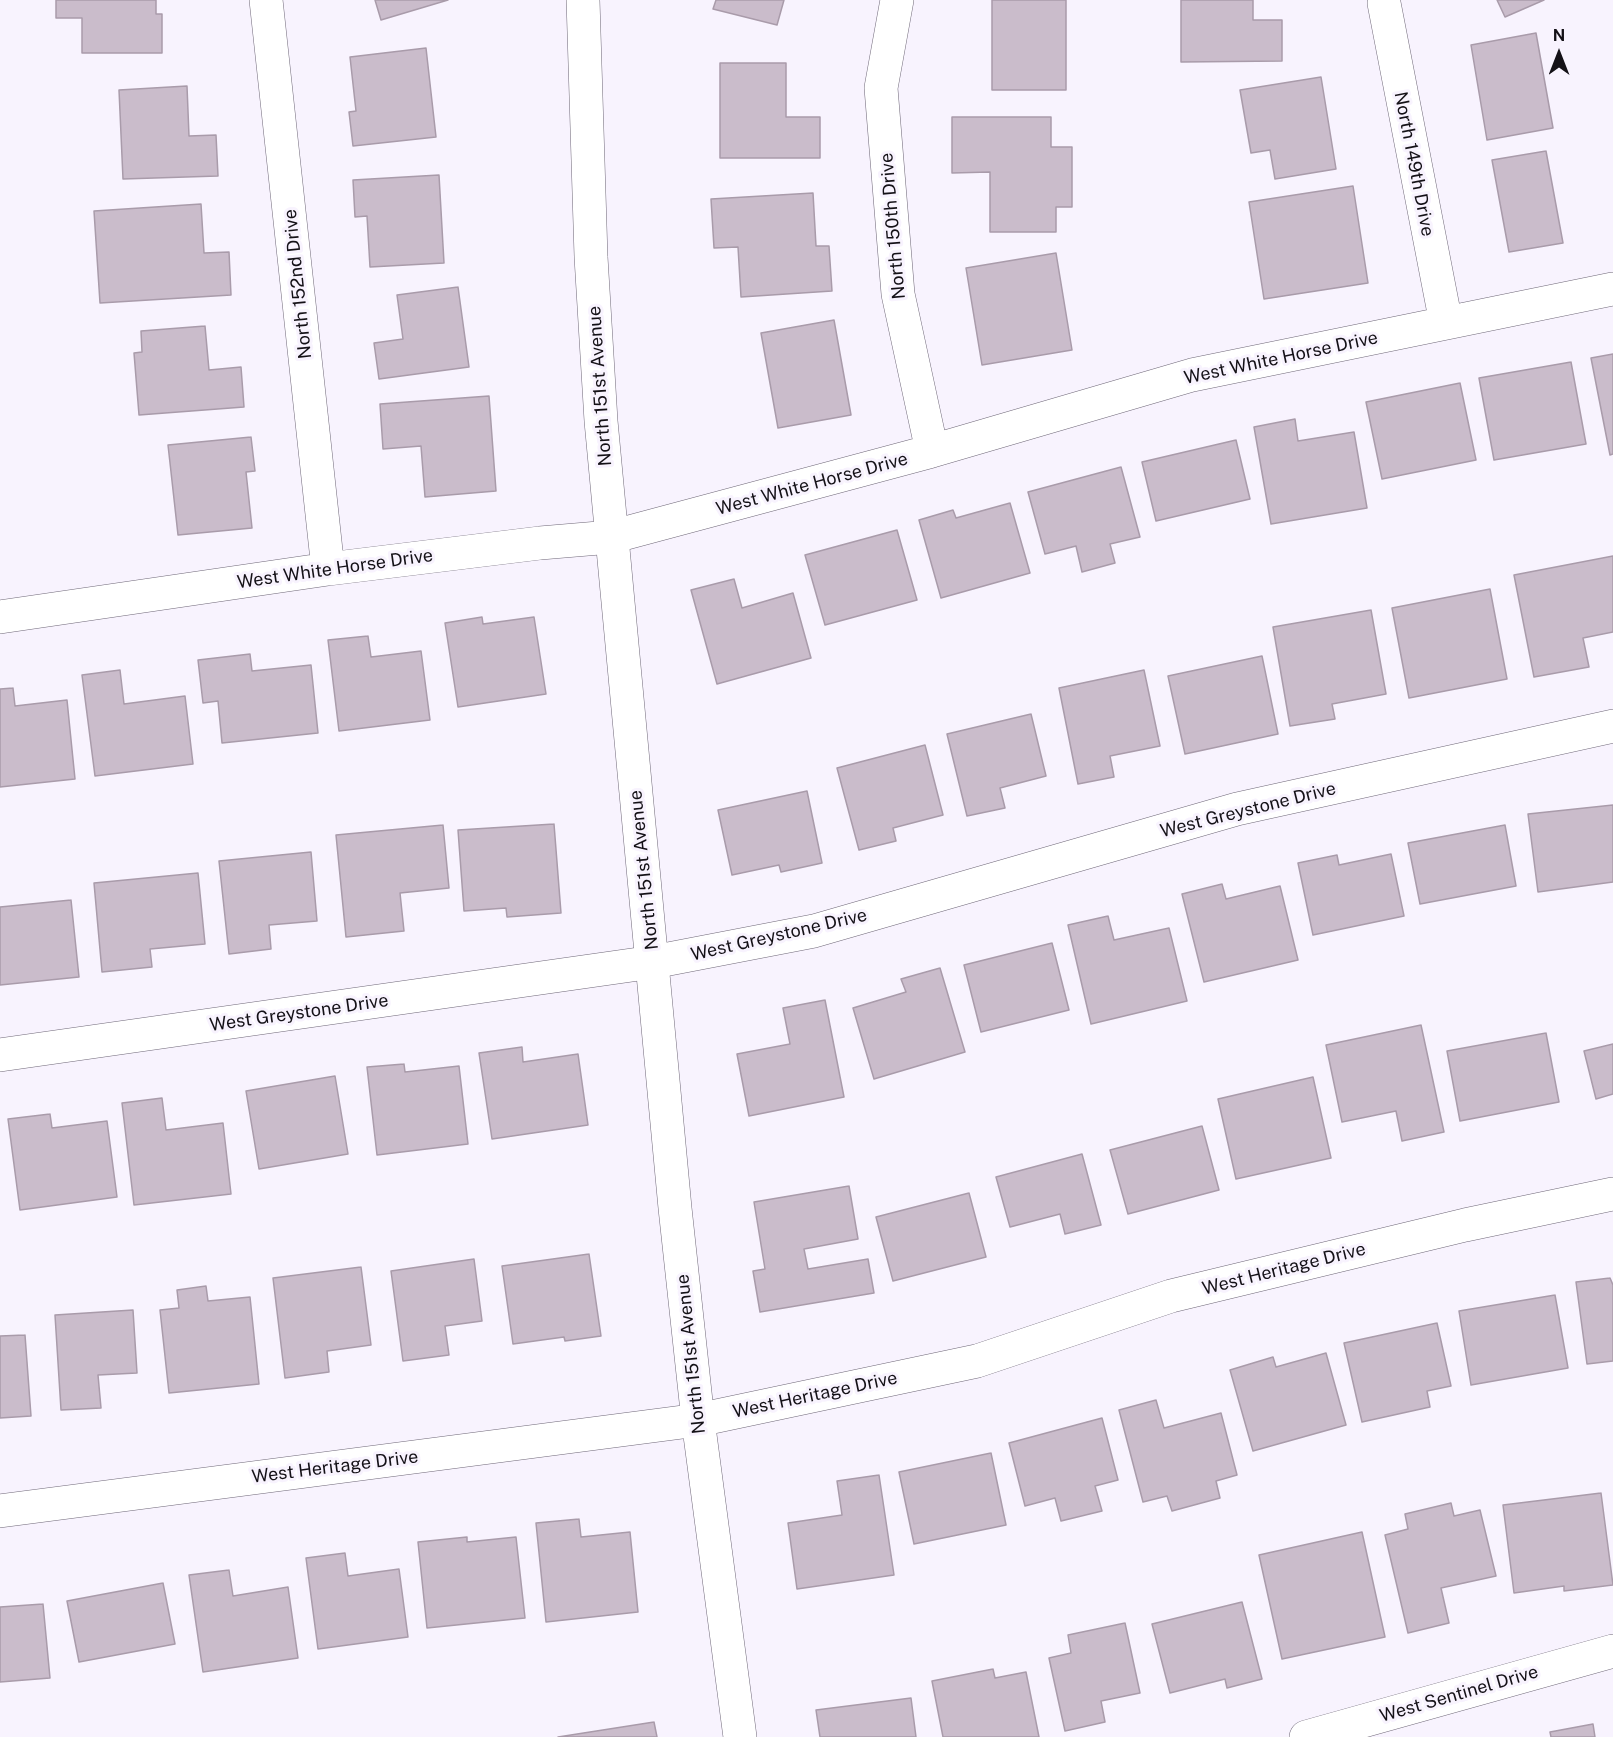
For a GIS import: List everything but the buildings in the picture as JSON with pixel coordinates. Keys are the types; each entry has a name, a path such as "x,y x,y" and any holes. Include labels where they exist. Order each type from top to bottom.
{"street":[{"name":"North 152nd Drive","path":"266,0 328,569"},
{"name":"North 151st Avenue","path":"584,0 592,268 601,421 611,537 654,962 675,1208 698,1420 740,1737"},
{"name":"North 150th Drive","path":"897,0 880,88 898,294 932,451"},
{"name":"North 149th Drive","path":"1384,3 1446,323"},
{"name":"West White Horse Drive","path":"0,618 328,569 540,543 611,537 932,451 1192,375 1613,289"},
{"name":"West Greystone Drive","path":"0,1055 654,962 814,931 1237,809 1613,726"},
{"name":"West Heritage Drive","path":"0,1511 698,1420 977,1361 1171,1296 1465,1225 1613,1194"},
{"name":"West Sentinel Drive","path":"1306,1737 1613,1651"}]}
